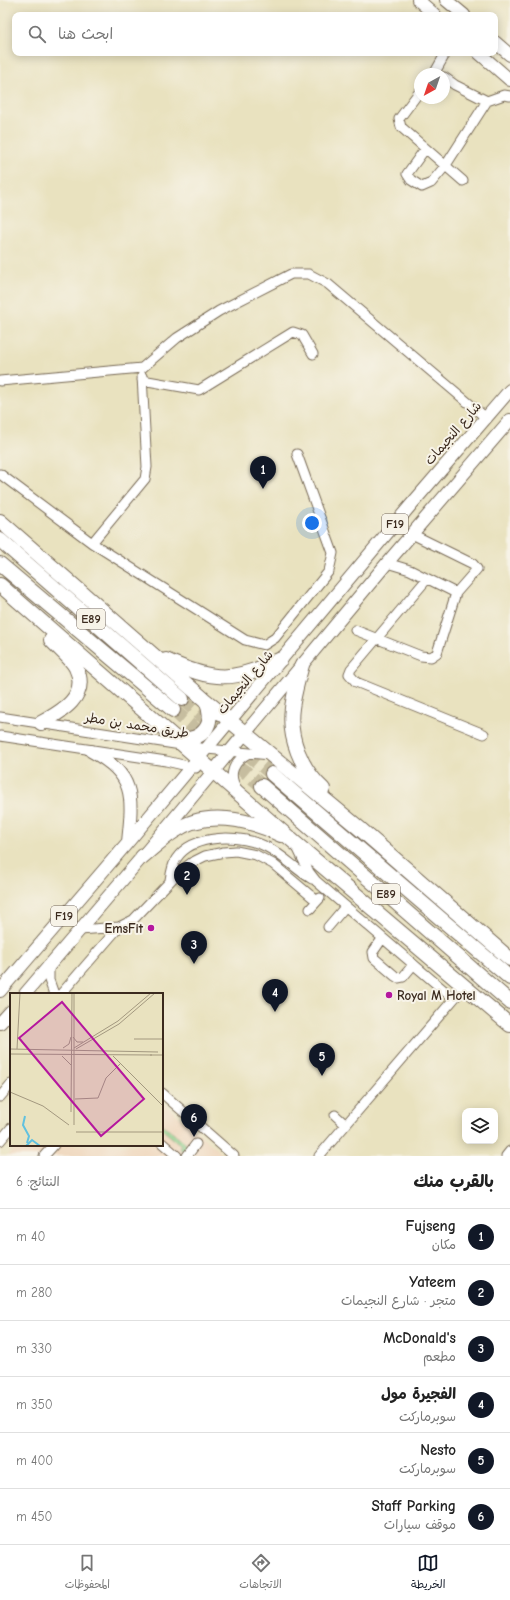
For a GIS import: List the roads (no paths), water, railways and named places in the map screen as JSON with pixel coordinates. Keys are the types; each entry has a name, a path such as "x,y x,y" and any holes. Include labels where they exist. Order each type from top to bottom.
{"highway":[{"path":"0,521 206,701 359,828 510,959"},
{"name":"E89","path":"0,540 182,699"},
{"name":"E89","path":"0,564 174,710"},
{"path":"0,585 294,842 510,1025"},
{"path":"27,608 37,624 76,667 79,678 78,690 73,701 62,712 41,723"},
{"path":"153,654 205,675 219,677 230,677 256,670 281,659"},
{"path":"302,665 291,709 296,748 302,764 316,783 345,809 359,828"},
{"path":"179,741 191,739 204,731 210,716 210,708 206,701"},
{"name":"E89","path":"272,774 510,978"},
{"name":"E89","path":"262,786 510,1002"},
{"path":"142,857 174,831 184,825 207,819 221,818 255,825 272,831 294,842"}],"main road":[{"path":"418,0 432,12"},
{"path":"446,0 460,12"},
{"path":"498,45 510,55"},
{"path":"482,56 510,80"},
{"name":"شارع النجيمات","path":"0,991 231,721 281,659 485,417 510,390"},
{"name":"F19","path":"26,993 142,857 387,563 510,420"},
{"path":"91,751 108,760 117,768 124,778 132,805 128,842"},
{"path":"0,1023 10,1012"}],"street":[{"path":"418,0 426,12"},
{"path":"440,68 443,56"},
{"path":"450,82 487,101"},
{"path":"425,149 407,174 411,180 422,186 431,183 446,165 487,101 504,95 510,96"},
{"path":"414,99 399,119 401,127 463,181"},
{"path":"0,380 142,368 177,338 219,311 291,274 309,274 328,284 485,417"},
{"path":"142,380 199,390 293,332 302,335 313,354"},
{"path":"92,543 145,479 147,467 142,368"},
{"path":"0,474 92,543 245,640 264,645 275,638 329,571 333,553 298,454"},
{"path":"355,630 421,656 431,657 437,653 456,593 477,569 476,566 412,534"},
{"path":"387,563 410,570 456,593"},
{"path":"427,579 351,669 349,674 356,682 484,734"},
{"name":"طريق محمد بن مطر","path":"0,717 179,741"},
{"path":"0,736 91,751 166,761 199,758 230,752 271,755"},
{"path":"240,794 233,782 232,772 238,759 249,753"},
{"path":"170,880 171,869 176,859 189,848 210,840 232,838 246,839 268,847 316,881"},
{"path":"294,842 309,872 316,881 454,999"},
{"path":"80,930 119,927 133,920 170,880 190,863 205,856 224,852 249,853 265,858 317,901"},
{"path":"170,880 192,870"},
{"path":"310,909 326,890"},
{"path":"328,927 345,907"},
{"path":"62,993 119,927"},
{"path":"382,939 374,950 373,955 374,958 381,964 398,978 403,977 413,965"},
{"path":"49,967 49,980 54,993"},
{"path":"319,1156 465,986"},
{"path":"0,1097 10,1085"},
{"path":"163,1094 234,1156"},
{"path":"335,1115 346,1125"},
{"path":"0,1141 10,1129"},
{"path":"163,1144 177,1156"},
{"path":"187,1156 196,1144"},
{"path":"44,1156 53,1146"},
{"path":"506,1156 510,1151"}],"tunnel":[{"path":"182,699 272,774"},
{"path":"173,710 262,786"}],"place":[{"name":"Fujseng","path":"263,489"},
{"name":"Yateem","path":"187,895"},
{"name":"EmsFit","path":"151,928"},
{"name":"McDonald's","path":"194,964"},
{"name":"Royal M Hotel","path":"389,995"},
{"name":"الفجيرة مول","path":"275,1012"},
{"name":"Nesto","path":"322,1076"},
{"name":"Staff Parking","path":"194,1137"}]}
